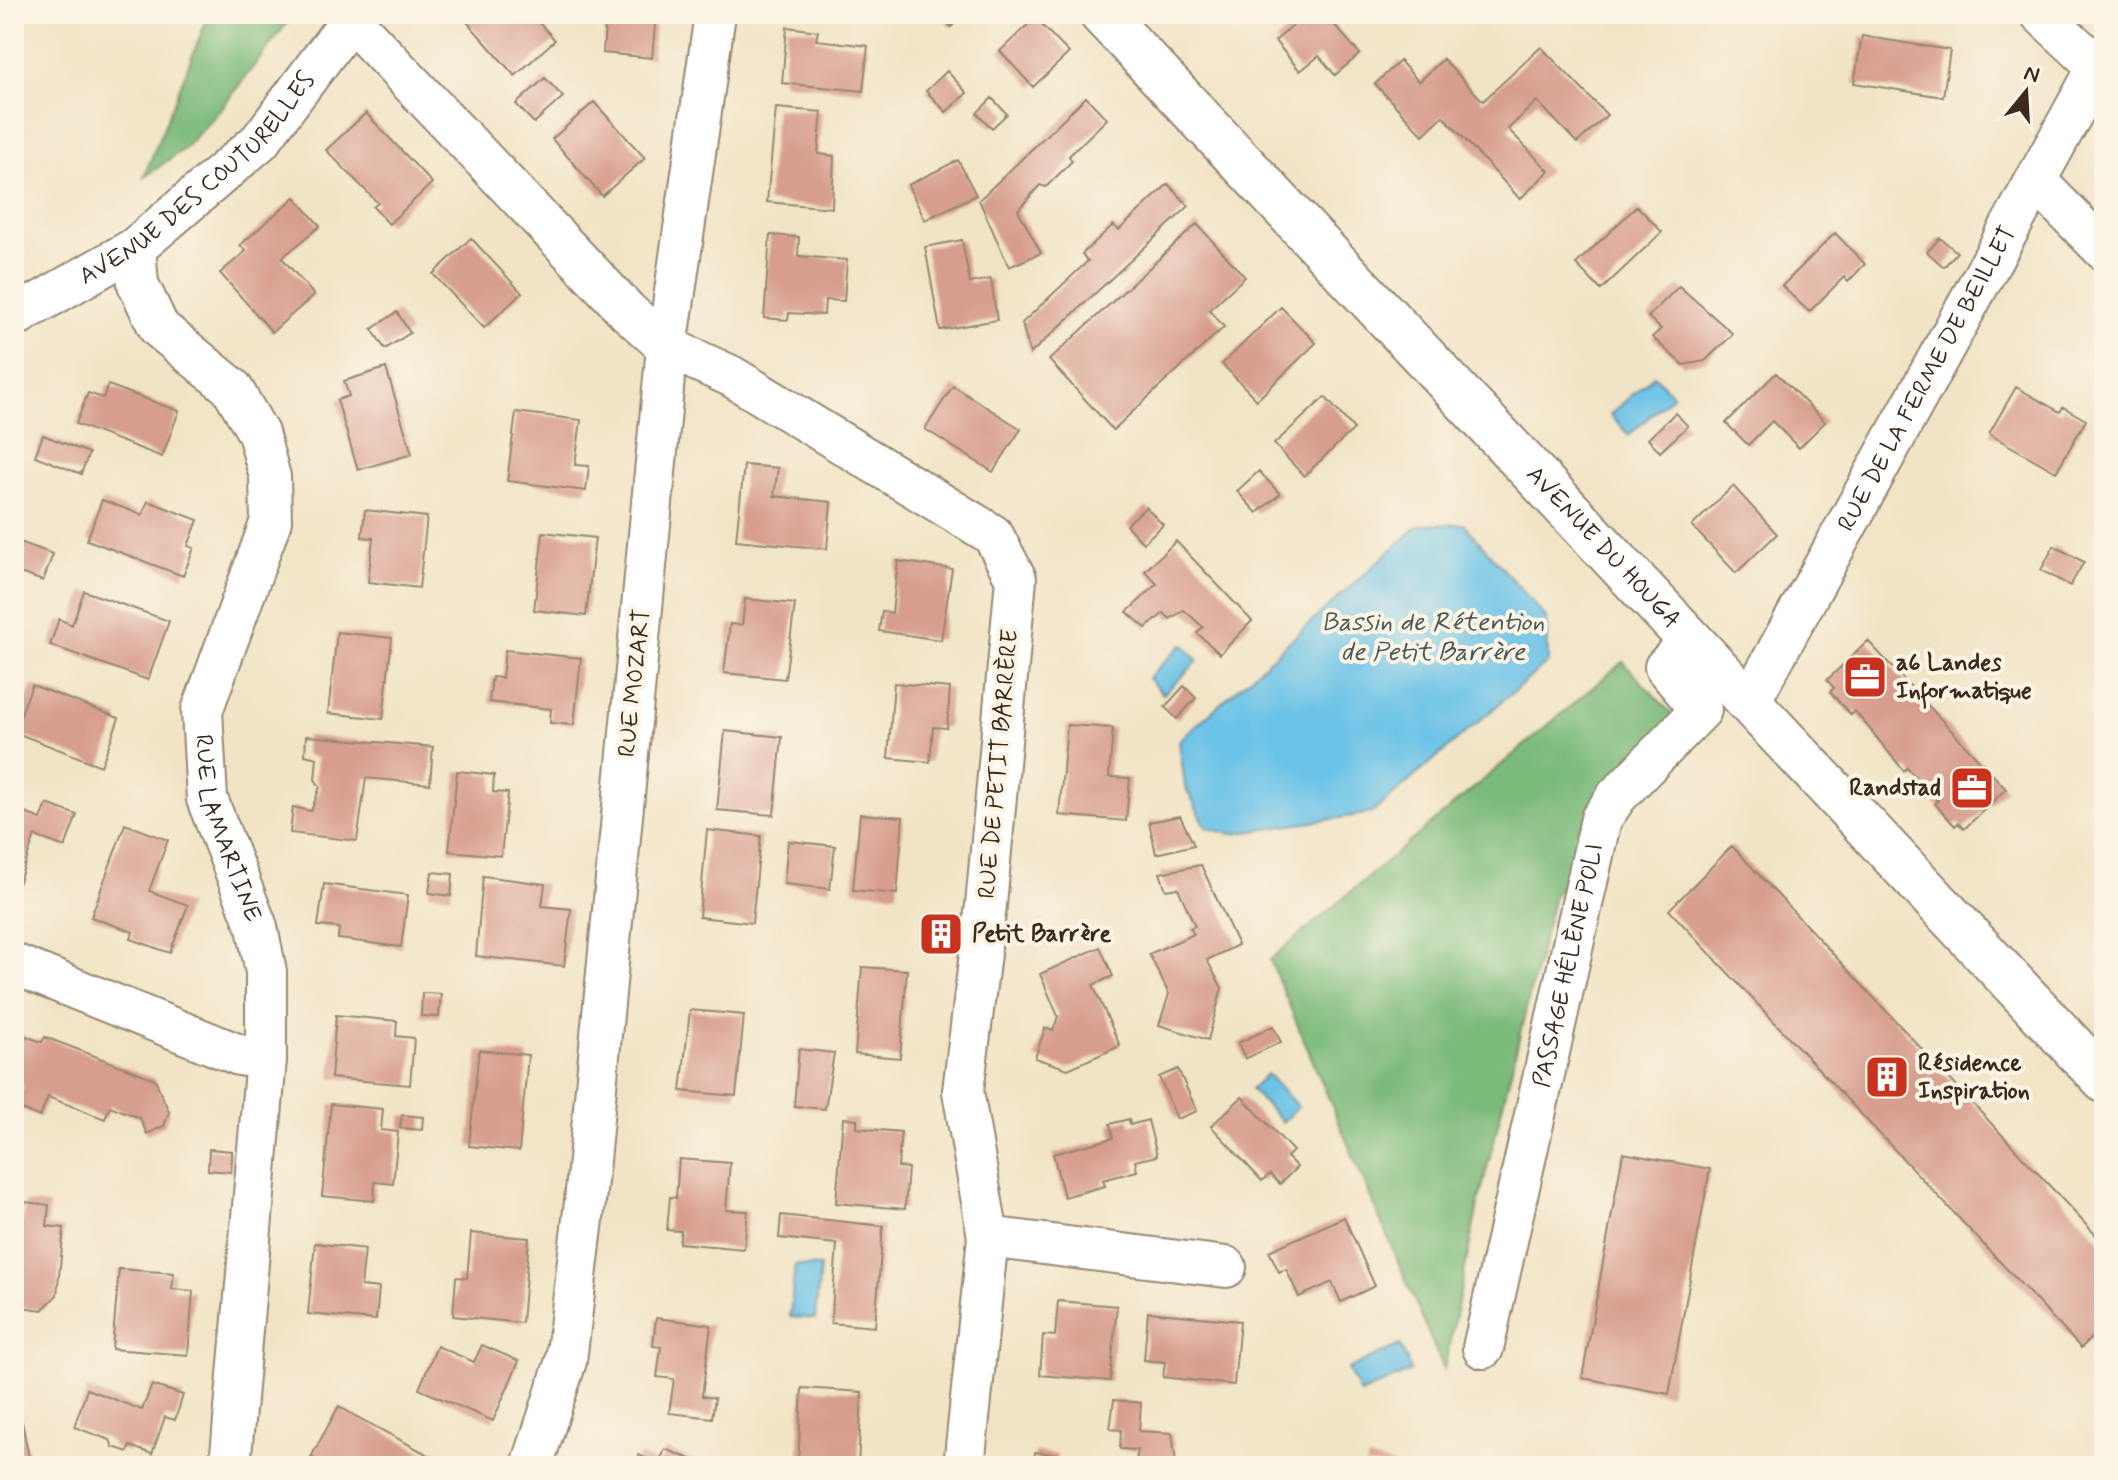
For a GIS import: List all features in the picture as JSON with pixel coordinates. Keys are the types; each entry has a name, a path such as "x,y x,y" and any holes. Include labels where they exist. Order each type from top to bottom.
{"main road":[{"name":"AVENUE DU HOUGA","path":"1102,14 2104,1080"}],"street":[{"name":"RUE MOZART","path":"532,1466 568,1345 585,1202 667,347 715,14"},
{"path":"2041,14 2101,62"},
{"path":"353,17 628,312 667,347"},
{"name":"AVENUE DES COUTURELLES","path":"14,317 135,248 260,141 353,17"},
{"name":"RUE DE LA FERME DE BEILLET","path":"1749,703 2101,62"},
{"path":"2036,181 2104,250"},
{"name":"RUE LAMARTINE","path":"135,248 138,284 159,328 232,388 258,433 270,477 271,521 202,711 207,799 257,927 266,972 266,1059 230,1466"},
{"name":"RUE DE PETIT BARRÈRE","path":"667,347 731,376 993,535 1016,579 986,905 963,1091 988,1237 964,1466"},
{"name":"PASSAGE HÉLÈNE POLI","path":"1483,1348 1520,1168 1601,819 1617,796 1701,710 1665,667 1691,640"},
{"path":"14,964 239,1055 266,1059"},
{"path":"988,1237 1226,1267"}],"green space":[{"path":"209,14 294,14 219,111 184,149 144,177"},
{"path":"1623,662 1684,727 1554,895 1478,1205 1444,1370 1270,960"}],"water":[{"path":"1654,375 1673,395 1629,435 1610,415"},
{"name":"Bassin de Rétention de Petit Barrère","path":"1464,524 1547,619 1548,662 1372,813 1232,834 1207,828 1185,786 1179,741 1419,525"},
{"path":"1183,644 1198,661 1163,694 1148,678"},
{"path":"1267,1074 1298,1107 1282,1122 1251,1089"},
{"path":"795,1265 820,1267 815,1319 790,1317"},
{"path":"1400,1345 1411,1371 1360,1394 1348,1369"}],"building":[{"path":"460,14 531,14 555,40 515,76"},
{"path":"606,14 656,14 652,58 603,53"},
{"path":"940,14 964,14 951,27"},
{"path":"1306,14 1325,14 1360,54 1335,75 1319,56 1300,71 1275,41"},
{"path":"1035,18 1069,53 1033,87 1000,51"},
{"path":"787,27 818,31 816,40 868,46 863,91 782,83"},
{"path":"1862,36 1950,50 1943,97 1854,83"},
{"path":"1541,47 1607,115 1577,143 1537,101 1508,129 1549,171 1520,199 1443,116 1423,135 1375,84 1400,61 1419,82 1443,59 1483,101"},
{"path":"947,71 967,93 946,112 926,91"},
{"path":"545,78 563,97 534,123 516,104"},
{"path":"1086,97 1107,119 1069,156 1072,161 1046,187 1040,185 1018,210 1041,253 1009,267 979,200"},
{"path":"992,98 1007,114 992,128 977,113"},
{"path":"594,102 645,158 602,196 552,139"},
{"path":"776,108 822,112 818,154 834,156 832,208 767,202"},
{"path":"366,113 432,183 389,224 373,207 378,203 326,150"},
{"path":"958,160 976,195 925,220 908,185"},
{"path":"1168,184 1189,206 1030,354 1022,323 1088,261 1082,254 1113,225 1119,230"},
{"path":"295,197 320,226 282,258 314,295 272,332 220,273 246,251 240,245"},
{"path":"1637,206 1662,232 1601,290 1576,264"},
{"path":"1197,224 1245,277 1209,310 1224,327 1113,430 1049,360"},
{"path":"1835,233 1865,264 1848,282 1844,277 1809,312 1782,286"},
{"path":"770,235 799,237 798,256 847,260 844,301 825,300 824,315 789,313 788,320 764,318"},
{"path":"471,238 522,293 484,328 433,274"},
{"path":"1940,238 1957,252 1944,267 1927,252"},
{"path":"962,240 970,283 991,279 997,320 940,330 925,247"},
{"path":"1679,286 1733,334 1705,361 1683,365 1652,337 1661,329 1648,317"},
{"path":"1281,307 1316,343 1257,400 1222,364"},
{"path":"397,312 410,333 385,349 372,329"},
{"path":"386,368 412,454 358,470 337,400 349,396 344,381"},
{"path":"1776,373 1825,422 1799,448 1772,421 1748,445 1726,423"},
{"path":"108,385 179,411 162,457 76,424 88,393 103,398"},
{"path":"953,386 1021,429 993,472 925,429"},
{"path":"2016,387 2060,412 2063,407 2086,420 2056,472 1989,434"},
{"path":"1325,397 1354,429 1304,476 1274,444"},
{"path":"516,412 581,420 575,465 589,466 586,491 507,481"},
{"path":"1675,413 1688,426 1660,452 1648,439"},
{"path":"43,435 89,453 81,474 35,456"},
{"path":"744,465 778,468 774,496 831,502 827,549 736,540"},
{"path":"1259,471 1280,494 1257,513 1237,491"},
{"path":"1733,486 1777,534 1736,573 1692,526"},
{"path":"102,500 142,515 148,501 198,520 188,546 194,548 183,576 87,540"},
{"path":"1146,507 1163,525 1143,543 1126,525"},
{"path":"365,510 427,517 419,588 368,582 373,538 362,537"},
{"path":"543,532 595,538 586,616 534,610"},
{"path":"14,540 53,554 43,581 14,571"},
{"path":"1176,541 1252,621 1220,654 1197,633 1203,627 1184,610 1170,619 1164,613 1146,628 1127,612 1157,584 1145,571"},
{"path":"2054,546 2084,562 2070,586 2041,570"},
{"path":"898,561 952,569 941,640 879,631 882,611 892,613"},
{"path":"84,591 169,621 148,680 50,645 59,619 72,625"},
{"path":"745,599 795,604 785,679 724,673 730,624 742,625"},
{"path":"337,632 392,638 383,719 328,713"},
{"path":"1868,641 2006,789 1964,829 1958,823 1955,826 1935,804 1938,801 1907,768 1904,771 1855,711 1851,715 1830,692 1834,688 1827,680"},
{"path":"505,650 581,658 574,725 550,723 551,709 489,702 492,677 502,678"},
{"path":"894,683 950,688 947,728 933,727 930,762 888,758"},
{"path":"32,685 119,718 101,766 14,732"},
{"path":"1184,686 1196,698 1177,719 1165,707"},
{"path":"1067,725 1113,728 1109,777 1130,778 1126,821 1059,815"},
{"path":"725,731 782,737 774,815 717,810"},
{"path":"306,736 433,747 430,784 366,778 357,841 290,833 293,807 311,811 320,787 315,779 317,758 305,755"},
{"path":"457,771 494,775 493,792 508,793 501,856 449,851"},
{"path":"47,804 77,815 65,847 35,836 18,884 14,882 14,809 41,819"},
{"path":"860,814 903,817 897,894 853,890"},
{"path":"1180,816 1194,845 1156,854 1149,822"},
{"path":"125,824 168,840 149,891 188,905 170,953 131,939 133,932 91,917"},
{"path":"707,830 761,836 752,923 699,917"},
{"path":"788,841 835,846 830,889 784,884"},
{"name":"Résidence Inspiration","path":"1732,846 2104,1244 2104,1325 2081,1348 1669,910"},
{"path":"1201,865 1238,945 1207,960 1222,988 1208,1040 1159,1025 1169,994 1149,954 1194,934 1190,928 1195,926 1178,888 1166,890 1160,873"},
{"path":"432,872 453,874 451,896 429,893"},
{"path":"483,876 545,884 542,906 571,909 564,966 476,956"},
{"path":"324,884 408,895 401,947 338,939 339,928 318,926"},
{"name":"Petit Barrère","path":"937,925 949,929 945,943 933,940"},
{"path":"1100,947 1113,976 1093,985 1120,1046 1068,1069 1035,1058 1045,1028 1053,1031 1058,1016 1040,974"},
{"path":"862,967 907,970 900,1058 855,1054"},
{"path":"422,993 441,994 439,1017 421,1016"},
{"path":"690,1010 744,1015 736,1096 681,1091"},
{"path":"336,1015 397,1021 396,1036 414,1038 410,1085 331,1078"},
{"path":"1273,1026 1281,1042 1245,1059 1238,1043"},
{"path":"14,1032 42,1042 45,1037 155,1079 169,1112 164,1126 147,1134 140,1118 110,1106 105,1119 48,1097 40,1117 15,1107 24,1085 14,1081"},
{"path":"799,1049 834,1053 825,1109 794,1106"},
{"path":"479,1050 528,1055 519,1151 469,1146"},
{"path":"1178,1069 1197,1111 1177,1119 1159,1077"},
{"path":"1242,1097 1293,1151 1287,1157 1297,1167 1280,1184 1270,1174 1262,1181 1211,1126"},
{"path":"331,1104 383,1109 381,1130 398,1132 393,1184 375,1182 374,1201 322,1196"},
{"path":"402,1115 423,1117 422,1130 400,1128"},
{"path":"843,1118 857,1119 857,1128 901,1132 898,1167 908,1168 905,1209 836,1203"},
{"path":"1129,1119 1130,1125 1148,1120 1157,1156 1135,1161 1137,1171 1103,1180 1105,1186 1064,1197 1053,1154 1113,1138 1110,1124"},
{"path":"209,1149 232,1151 231,1172 208,1170"},
{"path":"1623,1153 1710,1169 1669,1394 1582,1378"},
{"path":"679,1159 730,1163 726,1210 748,1211 744,1249 679,1243 681,1231 667,1230 670,1197 676,1198"},
{"path":"25,1202 49,1205 47,1226 64,1228 57,1295 42,1310 14,1306 14,1265 18,1263 21,1232 18,1227 22,1225"},
{"path":"781,1215 883,1226 875,1327 831,1323 837,1244 779,1238"},
{"path":"1344,1217 1375,1286 1341,1302 1332,1282 1299,1297 1286,1269 1279,1272 1269,1251"},
{"path":"471,1233 529,1238 522,1323 453,1316 456,1277 467,1278"},
{"path":"315,1243 365,1249 361,1286 379,1288 376,1320 308,1314"},
{"path":"119,1269 174,1273 172,1289 193,1291 188,1355 112,1349"},
{"path":"1058,1301 1117,1306 1110,1381 1040,1375 1043,1335 1055,1336"},
{"path":"1148,1312 1240,1321 1234,1385 1163,1377 1165,1362 1144,1360"},
{"path":"656,1318 711,1325 702,1396 715,1398 712,1418 669,1413 674,1379 657,1377 661,1347 653,1346"},
{"path":"482,1345 519,1361 493,1421 419,1389 437,1346 474,1362"},
{"path":"152,1385 183,1395 175,1420 165,1417 152,1454 130,1446 128,1452 113,1447 110,1440 74,1427 87,1389 142,1410"},
{"path":"802,1388 862,1392 858,1466 798,1466"},
{"path":"1114,1400 1141,1403 1139,1431 1172,1433 1176,1462 1135,1466 1138,1450 1120,1449 1121,1430 1110,1429"},
{"path":"339,1406 449,1466 327,1466 311,1457"},
{"path":"22,1422 30,1463 14,1466 14,1423"},
{"path":"665,1449 693,1460 691,1466 634,1466 639,1455 659,1464"},
{"path":"1035,1452 1057,1454 1057,1466 1034,1466"},
{"path":"1368,1458 1394,1465 1394,1466 1366,1466"}],"place":[{"name":"a6 Landes Informatique","path":"1865,677"},
{"name":"Randstad","path":"1972,788"},
{"name":"Petit Barrère","path":"941,934"},
{"name":"Résidence Inspiration","path":"1887,1077"}]}
